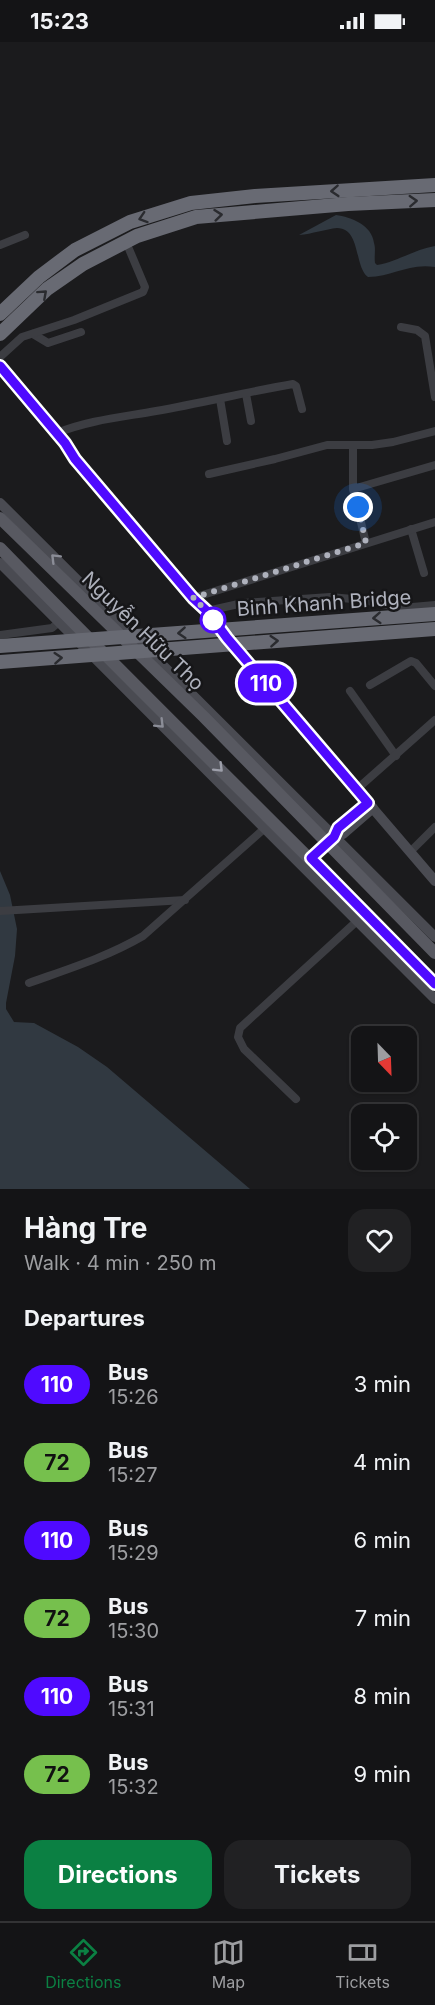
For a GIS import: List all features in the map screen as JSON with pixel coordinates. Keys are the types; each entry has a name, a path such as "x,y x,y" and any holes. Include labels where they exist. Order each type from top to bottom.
{"highway":[{"path":"0,314 39,277 75,250 130,222 191,203 255,196 435,185"},
{"path":"0,334 47,289 82,264 137,236 196,217 348,204 435,200"},
{"name":"Binh Khanh Bridge","path":"0,646 435,614"},
{"name":"Binh Khanh Bridge","path":"0,662 435,629"}],"main road":[{"path":"0,366 65,443 70,454 193,598 207,611 227,638 435,881"},
{"path":"0,377 60,448 70,454"},
{"name":"Nguyễn Hữu Thọ","path":"0,503 331,840 435,953"},
{"name":"Nguyễn Hữu Thọ","path":"0,518 331,840 435,937"},
{"path":"0,548 112,663 240,788 357,921 435,999"},
{"path":"0,563 264,828 307,862 435,984"},
{"path":"307,862 331,840 338,828 370,805"}],"street":[{"path":"0,245 25,235"},
{"path":"0,357 19,338 143,292 145,287 129,249"},
{"path":"401,327 417,330 425,336 435,397"},
{"path":"33,334 48,343 81,332"},
{"path":"57,433 95,421 289,385 297,386 302,409"},
{"path":"246,394 251,421"},
{"path":"220,399 226,441"},
{"path":"209,474 327,445 393,442 435,431"},
{"path":"353,445 353,489 366,543"},
{"path":"353,489 435,465"},
{"path":"193,598 435,522"},
{"path":"411,529 424,573"},
{"path":"207,611 243,603 340,597 401,608 435,605"},
{"path":"0,635 52,628 59,622"},
{"path":"370,685 411,661 416,663 435,686"},
{"path":"350,691 396,756"},
{"path":"357,789 435,720"},
{"path":"410,852 435,827"},
{"path":"29,983 124,947 143,936 264,828"},
{"path":"0,911 185,900"},
{"path":"296,1099 243,1048 238,1037 240,1028 357,921"}],"shaded area":[{"path":"336,215 354,220 369,231 375,245 377,265 435,246 435,267 408,268 368,277 361,265 354,241 345,230 337,228 299,235"},
{"path":"0,871 10,895 17,929 15,956 6,1003 6,1009 14,1022 34,1023 78,1047 107,1067 250,1189 0,1189"}],"bus line":[{"name":"110","path":"0,366 65,443 70,454 193,598 207,611 227,638 368,803 338,828 334,837 311,858 435,984"}],"route":[{"path":"213,620 217,625 207,611 193,598 366,543 358,507"}]}
